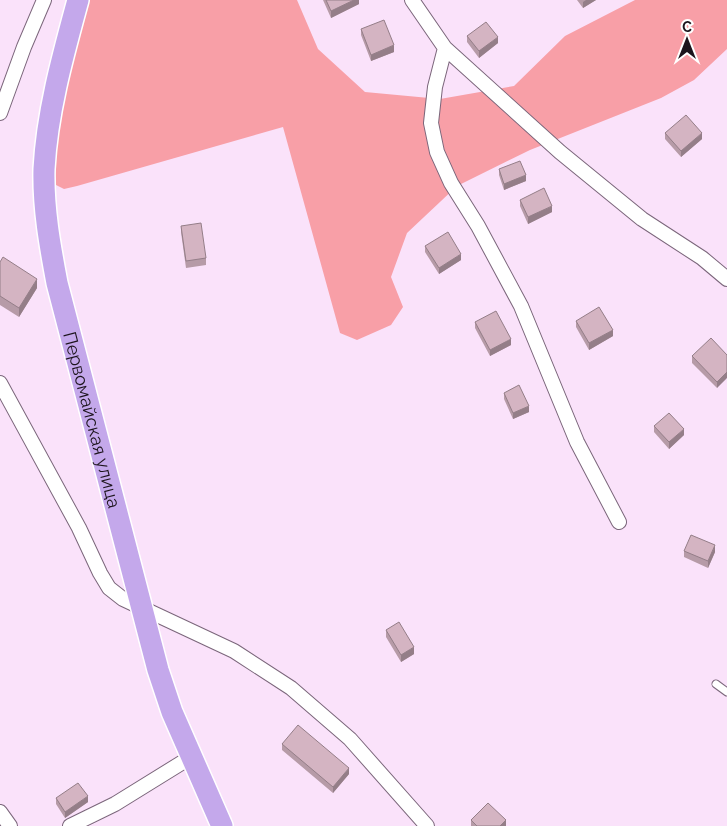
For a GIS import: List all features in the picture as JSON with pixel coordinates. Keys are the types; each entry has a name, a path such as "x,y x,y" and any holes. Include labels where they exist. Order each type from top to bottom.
{"main road":[{"name":"Первомайская улица","path":"78,0 52,103 47,142 44,170 49,239 59,293 158,670 191,758 222,826"}],"street":[{"path":"0,113 24,47 44,0"},
{"path":"412,0 445,48 560,152 642,219 702,258 727,279"},
{"path":"445,48 435,87 431,123 437,152 451,183 478,226 521,306 577,442 619,522"},
{"path":"0,383 79,528 109,588 123,599 234,651 291,688 350,738 427,826"},
{"path":"70,826 115,804 191,758"},
{"path":"0,812 10,826"}],"lane":[{"path":"716,684 727,692"}],"shaded area":[{"path":"88,0 297,0 318,49 365,92 440,99 514,86 565,36 635,0 727,0 727,49 694,80 661,98 530,150 457,186 407,233 391,277 403,307 391,325 357,340 340,333 283,127 77,186 64,189 56,185 54,161 56,144 69,75"}],"building":[{"path":"326,0 354,0 331,11"},
{"path":"384,20 394,45 371,55 361,29"},
{"path":"486,22 498,37 479,51 467,36"},
{"path":"686,115 702,133 681,151 665,133"},
{"path":"520,161 526,175 504,184 499,169"},
{"path":"544,188 552,206 528,217 520,200"},
{"path":"201,223 206,258 186,261 181,226"},
{"path":"448,232 461,254 439,268 425,246"},
{"path":"3,257 37,279 19,308 0,296 0,262"},
{"path":"599,307 613,330 589,343 576,321"},
{"path":"496,311 511,339 490,350 475,322"},
{"path":"711,338 727,355 727,372 717,382 692,356"},
{"path":"519,385 529,406 513,413 504,393"},
{"path":"669,413 684,429 669,442 654,426"},
{"path":"691,535 715,545 708,561 684,551"},
{"path":"399,622 414,647 401,655 386,630"},
{"path":"298,725 349,768 333,787 282,744"},
{"path":"78,783 88,796 65,812 56,798"},
{"path":"488,803 506,820 500,826 477,826 471,820"}]}
